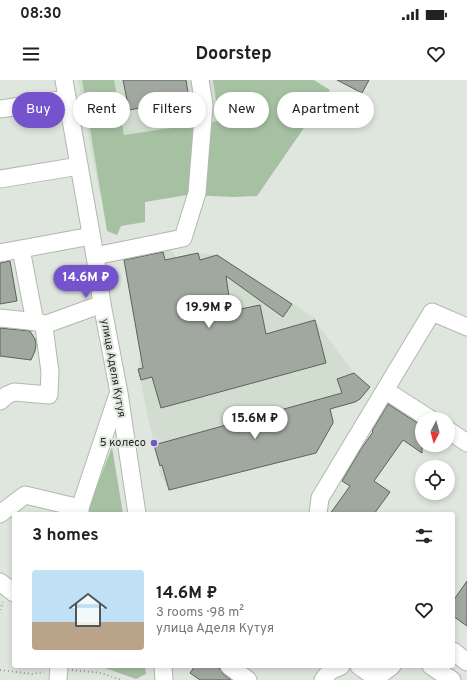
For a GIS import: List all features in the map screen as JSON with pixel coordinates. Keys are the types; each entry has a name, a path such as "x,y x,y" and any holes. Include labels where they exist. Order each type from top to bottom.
{"street":[{"name":"улица Аделя Кутуя","path":"64,80 102,304 119,393 137,512"},
{"path":"94,256 183,238 197,193 204,105 200,80"},
{"path":"0,109 67,99"},
{"path":"0,179 79,166"},
{"path":"0,253 91,236"},
{"path":"0,401 7,395 14,392 49,395 50,367 21,249"},
{"path":"0,318 37,318 102,304"},
{"path":"0,309 15,310 37,318"},
{"path":"318,512 320,498 432,312 467,327"},
{"path":"385,390 419,412"},
{"path":"0,514 25,494 80,511 119,393"},
{"path":"455,435 467,443"},
{"path":"0,582 12,591"},
{"path":"455,653 467,662"},
{"path":"58,680 59,668"},
{"path":"163,668 164,680"},
{"path":"232,668 248,680"},
{"path":"323,680 330,671 337,668"},
{"path":"361,668 375,679 389,668"},
{"path":"434,668 452,680"}],"shaded area":[{"path":"78,80 237,80 239,92 214,92 214,128 244,128 247,153 188,184 100,196 87,128 130,128 130,92 80,92"},
{"path":"171,250 176,257 198,253 217,255 315,318 315,321 354,373 370,387 360,399 355,402 330,409 316,453 167,491 168,489 159,472 160,466 154,445 138,369 141,355 122,251"}],"green space":[{"path":"82,80 114,80 116,92 84,92"},
{"path":"213,80 314,80 330,90 329,92 277,92 277,128 304,128 257,196 233,197 187,195 145,202 145,222 121,226 117,235 107,231 90,128 123,128 124,135 172,128 206,128 206,123 214,122 214,128 269,128 269,92 215,92"},
{"path":"112,447 123,512 87,512"},
{"path":"105,668 145,668 146,674 136,679"}],"building":[{"path":"123,80 186,80 188,92 138,92 138,108 130,110 130,92 125,92"},
{"path":"337,80 369,80 363,92"},
{"path":"163,252 165,260 198,253 200,260 217,255 292,304 283,317 226,276 231,311 260,305 266,334 315,320 326,363 161,408 152,377 141,380 138,369 143,368 124,260"},
{"path":"10,261 17,301 0,304 0,263"},
{"path":"0,328 30,331 35,339 36,345 31,360 0,356"},
{"path":"354,373 370,387 360,399 355,402 330,409 333,423 316,453 169,490 162,465 160,466 154,445 342,393 337,379"},
{"path":"388,404 415,421 415,448 403,440 374,481 390,492 375,512 331,512 350,486 342,481 373,432 372,431"},
{"path":"467,581 467,626 455,617 455,598"},
{"path":"194,668 219,668 223,674 231,680 200,680 190,673"}],"place":[{"name":"5 колесо","path":"154,443"}]}
